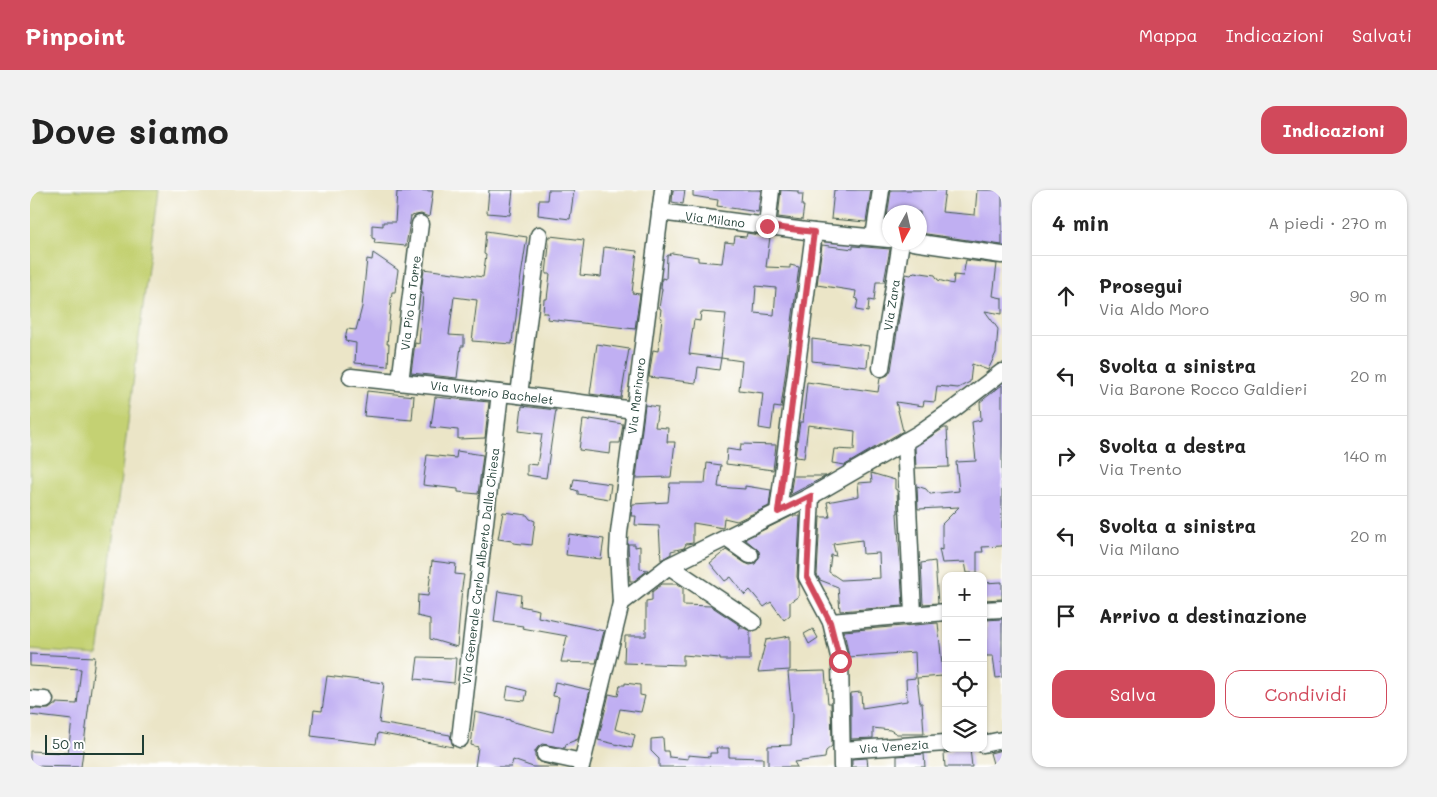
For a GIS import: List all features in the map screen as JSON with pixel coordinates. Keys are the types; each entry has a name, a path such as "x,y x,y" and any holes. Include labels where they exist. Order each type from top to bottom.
{"street":[{"name":"Via Marinaro","path":"582,764 621,603 618,552 619,532 663,190"},
{"path":"767,226 771,190"},
{"path":"880,190 882,238"},
{"name":"Via Milano","path":"660,212 814,232 882,238"},
{"name":"Via Pio La Torre","path":"400,382 420,224"},
{"path":"778,512 814,232"},
{"path":"518,395 539,235"},
{"path":"927,244 1002,255"},
{"name":"Via Zara","path":"881,368 900,250"},
{"path":"621,603 669,566 811,496 905,441 956,408 1002,372"},
{"name":"Via Vittorio Bachelet","path":"351,378 518,395 634,410"},
{"name":"Via Generale Carlo Alberto Dalla Chiesa","path":"460,739 500,393"},
{"path":"905,441 914,614"},
{"path":"811,496 807,577 830,622 840,661 842,767"},
{"path":"726,538 750,555"},
{"path":"669,566 753,622"},
{"path":"987,610 1002,609"},
{"path":"830,622 942,612"},
{"path":"987,743 1002,740"},
{"name":"Via Venezia","path":"842,750 942,743"},
{"path":"545,754 582,764"}],"green space":[{"path":"30,190 158,190 98,655 30,650"}],"building":[{"path":"410,190 433,191 429,217 421,214 411,216 406,246 374,243 372,225 383,226 383,222 395,222 397,192 410,192"},
{"path":"489,190 513,190 510,215 487,213"},
{"path":"548,190 574,190 570,219 538,215 539,200 547,200"},
{"path":"673,190 685,190 683,204 672,202"},
{"path":"693,190 761,190 758,212 717,206 718,200 693,196"},
{"path":"781,190 798,191 798,194 803,194 802,220 778,217"},
{"path":"834,190 871,190 866,222 831,219"},
{"path":"891,190 945,190 942,212 975,215 977,190 1002,190 1002,245 927,234 927,205 889,205"},
{"path":"486,231 527,237 512,344 472,341 477,300 454,297 449,335 464,336 464,346 461,346 457,378 411,373 415,343 419,344 424,269 483,277 486,255 484,254"},
{"path":"747,233 770,237 766,267 790,268 790,265 799,267 781,408 774,407 771,430 759,428 763,393 739,390 742,361 721,358 719,370 698,367 696,383 649,377 653,350 658,351 662,318 660,317 661,309 659,308 662,278 666,279 667,256 672,253 698,257 698,261 722,263 725,242 734,243 735,236 746,237","holes":["756,286 776,288 774,315 754,313","701,312 726,314 721,358 689,354 694,320 700,321"]},
{"path":"550,236 584,240 580,275 601,277 604,247 637,251 632,293 640,294 635,329 547,319 548,313 543,313 550,274 546,274"},
{"path":"822,245 853,249 853,246 890,250 884,282 876,282 874,301 869,300 868,312 856,310 858,299 855,298 856,291 817,285"},
{"path":"373,253 398,270 395,292 392,292 387,344 389,344 388,366 355,363 356,343 345,341 347,329 356,330 362,307 367,259 372,260"},
{"path":"966,260 997,264 993,296 1002,298 1002,314 985,311 998,329 996,353 988,370 972,364 970,382 958,388 937,386 935,402 924,401 923,406 896,402 903,431 845,465 832,463 834,449 854,450 855,431 808,425 804,458 795,457 800,422 803,422 807,382 878,392 880,378 888,375 891,370 906,274 911,275 914,272 935,275 938,280 953,284 954,275 963,276"},
{"path":"812,339 869,346 867,367 812,361"},
{"path":"597,344 629,349 621,398 590,394"},
{"path":"1002,385 1002,546 982,547 983,552 977,552 977,572 967,572 965,562 942,563 939,549 942,550 942,524 959,507 918,509 917,486 926,489 930,494 959,491 956,462 976,461 972,422 981,420 980,402"},
{"path":"367,391 414,396 412,420 364,416"},
{"path":"435,397 489,402 485,438 458,439 458,430 431,427"},
{"path":"645,405 658,407 655,427 668,428 667,442 675,442 671,477 636,478"},
{"path":"522,406 556,410 546,478 527,475 527,464 537,465 542,434 519,431"},
{"path":"590,419 623,424 620,443 611,443 610,454 579,450 583,420 590,421"},
{"path":"944,428 947,428 949,467 916,468 915,447"},
{"path":"741,444 776,445 773,470 726,464 727,449 740,451"},
{"path":"457,451 483,455 478,494 458,492 458,489 423,485 427,455 456,458"},
{"path":"707,463 721,465 718,487 745,489 745,486 771,490 769,506 737,521 724,518 723,528 693,523 693,543 686,544 684,548 671,551 671,554 661,560 659,526 635,525 636,516 631,516 633,504 668,502 670,483 705,483"},
{"path":"871,473 895,480 903,606 840,611 838,587 820,580 817,575 820,517 830,517 827,502 859,496 858,483 872,482","holes":["862,540 863,554 879,553 880,578 841,580 829,572 831,555 836,556 833,544"]},
{"path":"793,476 826,476 790,495"},
{"path":"574,479 611,484 609,499 578,494 578,491 572,489"},
{"path":"503,512 527,515 535,521 532,545 498,539"},
{"path":"792,516 800,516 797,577 799,596 790,602 790,615 784,620 771,602 764,607 750,590 745,595 731,577 725,581 710,563 726,550 745,563 755,564 760,556 759,551 745,539"},
{"path":"569,534 604,539 601,559 566,555"},
{"path":"628,544 635,544 635,547 640,546 640,569 648,570 634,581 630,581"},
{"path":"432,561 456,564 455,574 464,575 457,647 430,639 430,619 417,616 418,595 428,596"},
{"path":"935,561 938,603 923,604 921,563"},
{"path":"1002,582 1002,599 987,600 987,583"},
{"path":"662,584 677,584 683,588 683,605 711,606 741,626 738,628 750,631 750,660 720,660 720,658 683,655 683,665 624,663 625,636 646,636 646,601 652,600 652,592"},
{"path":"498,591 521,595 520,606 539,610 538,617 604,631 596,663 561,662 567,636 522,628 523,626 494,622"},
{"path":"1002,619 1002,677 996,678 993,656 987,656 987,620"},
{"path":"938,623 942,676 917,678 920,703 922,703 924,734 897,734 890,730 873,728 873,738 851,739 851,693 861,692 862,708 907,701 906,679 916,678 915,652 849,657 844,631"},
{"path":"813,629 818,638 809,644 804,634"},
{"path":"790,636 790,670 758,672 766,640"},
{"path":"30,654 95,657 81,767 30,766 30,751 68,753 72,720 30,715 30,709 49,709 56,705 56,703 77,704 81,669 30,666"},
{"path":"418,657 456,658 454,683 415,679"},
{"path":"825,671 828,703 831,703 832,746 826,751 825,758 794,762 797,767 768,767 768,746 791,745 792,716 788,672"},
{"path":"327,676 384,683 379,723 450,735 453,747 378,733 376,744 311,736 314,710 322,711"},
{"path":"555,682 590,690 578,739 566,744 565,748 542,744 535,751 535,757 539,762 558,767 533,767 513,760 511,767 475,767 478,747 471,745 475,712 553,732 559,697 553,696"},
{"path":"625,683 640,685 640,695 645,696 641,712 620,709 615,729 635,735 632,748 598,740 609,694 618,696 620,685 625,685"},
{"path":"508,686 527,691 525,701 506,699"},
{"path":"663,738 664,751 668,751 669,757 688,759 688,755 710,757 710,753 717,753 716,748 729,748 729,757 763,758 763,767 659,767 659,759 651,751 651,739"},
{"path":"1002,750 1002,767 994,767 990,753"},
{"path":"970,752 972,767 945,767 944,753"},
{"path":"924,754 925,767 897,767 897,756"},
{"path":"867,758 868,767 852,767 852,759"}],"route":[{"path":"767,226 814,232 778,512 811,496 807,577 830,622 840,661"}]}
